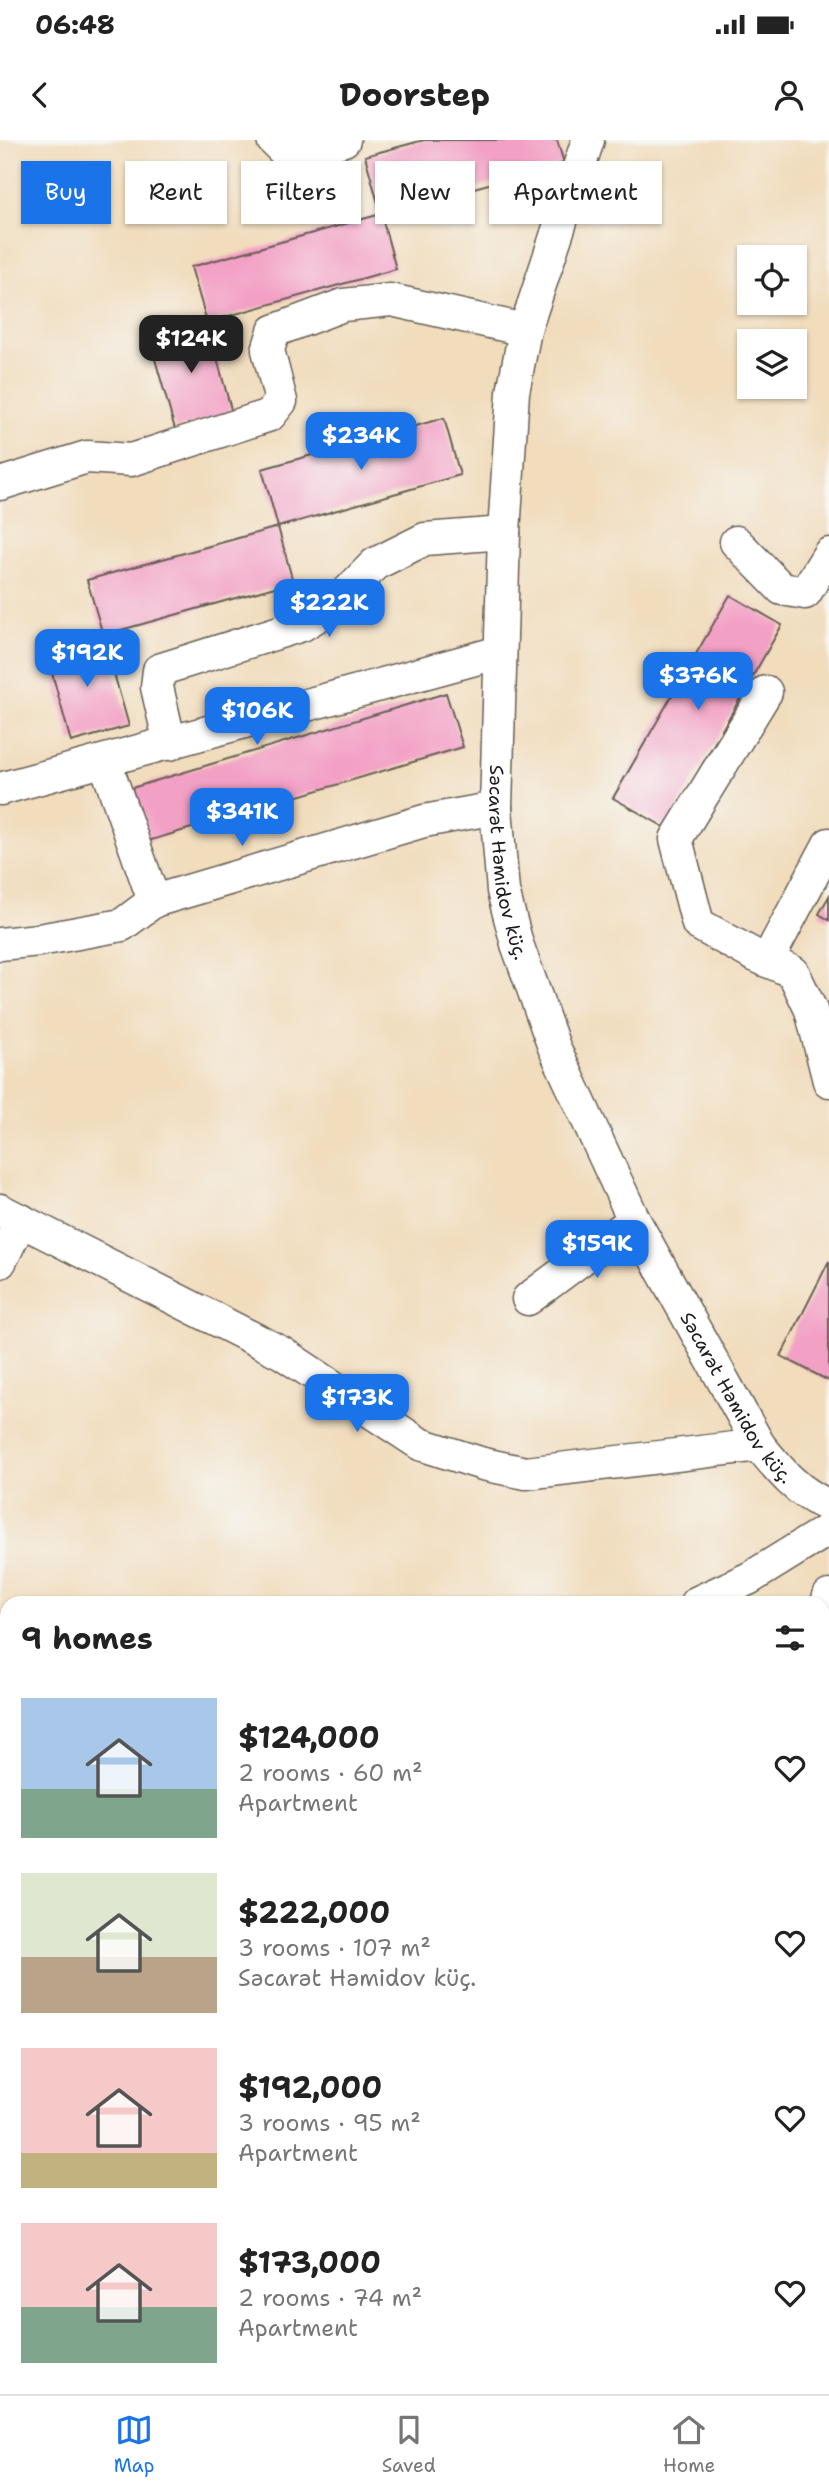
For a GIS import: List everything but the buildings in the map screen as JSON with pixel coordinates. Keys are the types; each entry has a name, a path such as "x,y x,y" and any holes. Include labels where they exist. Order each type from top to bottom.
{"street":[{"path":"273,140 286,153 307,151 344,140"},
{"name":"Səcarət Həmidov küç.","path":"588,140 525,330 513,392 504,533 496,808 503,891 517,944 554,1047 634,1220 759,1445 781,1473 808,1497 829,1506"},
{"path":"0,484 87,457 131,460 270,415 281,401 268,350 274,331 343,305 391,299 525,330"},
{"path":"170,744 157,687 159,670 302,625 335,605 375,564 425,539 504,533"},
{"path":"736,542 782,589 805,593 829,554"},
{"path":"0,789 500,652"},
{"path":"766,692 676,839 698,924 793,972 811,1010 827,1060"},
{"path":"104,762 154,901"},
{"path":"0,944 40,940 122,925 154,901 424,821 496,808"},
{"path":"767,961 829,844"},
{"path":"0,1262 10,1215 282,1353 420,1444 483,1464 526,1473 759,1445"},
{"path":"528,1299 634,1220"},
{"path":"711,1596 750,1578 829,1529"}]}
